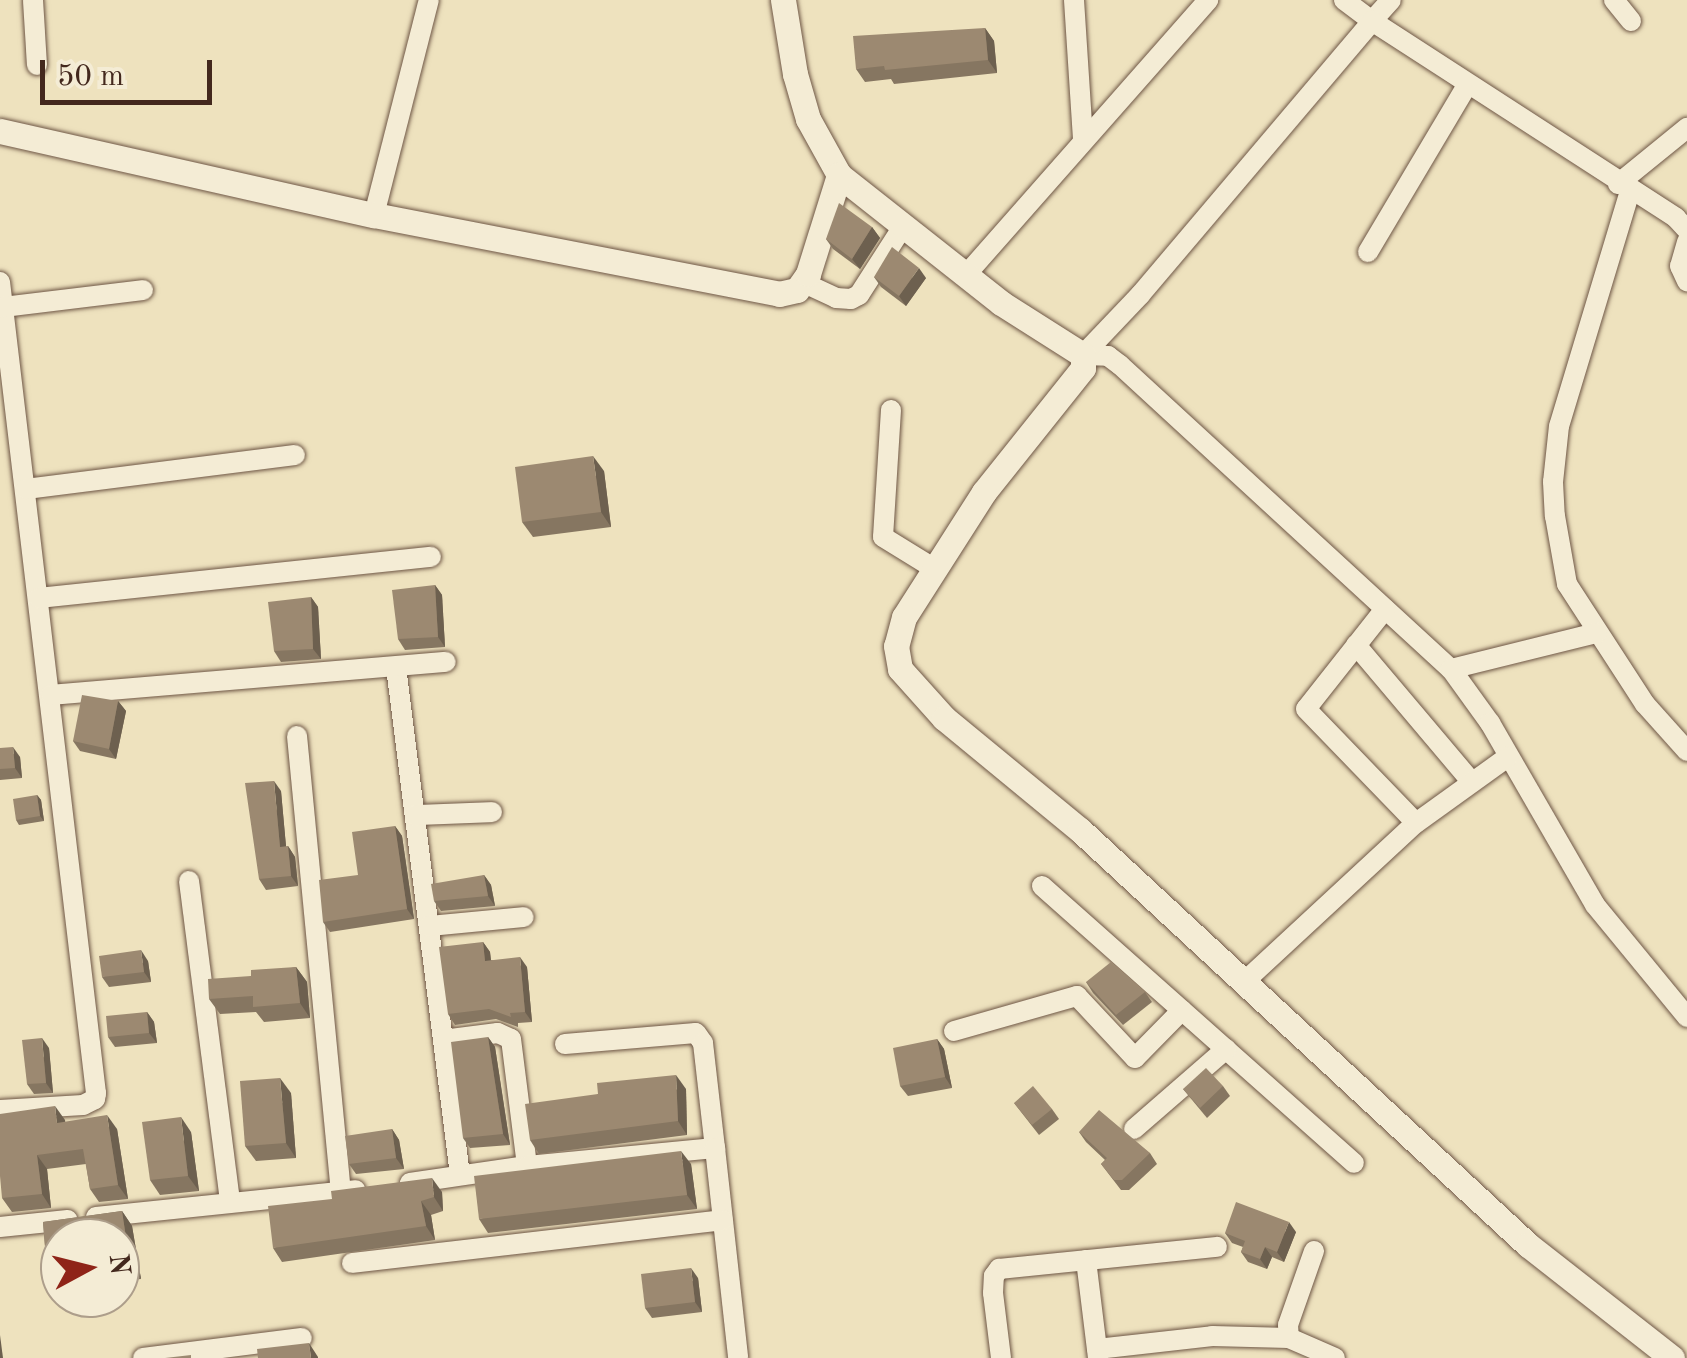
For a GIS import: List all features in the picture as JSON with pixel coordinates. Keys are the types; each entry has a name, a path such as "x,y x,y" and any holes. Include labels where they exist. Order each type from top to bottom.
{"street":[{"path":"32,0 36,65"},
{"path":"374,215 429,0"},
{"path":"784,0 795,74 808,119 839,175 965,276 1083,355 1108,356 1120,365 1451,669 1473,696 1595,905 1687,1016"},
{"path":"1074,0 1083,140"},
{"path":"965,276 1208,0"},
{"path":"1344,0 1687,230"},
{"path":"1391,0 1153,280 1083,355 1082,368 984,492 904,618 896,646 900,669 914,689 1046,799 1528,1245 1676,1358 1687,1347"},
{"path":"1614,0 1630,20"},
{"path":"1368,252 1468,85"},
{"path":"1687,128 1624,187 1554,449 1559,552 1567,584 1645,704 1687,752"},
{"path":"0,131 374,215 760,292 797,290 839,175"},
{"path":"802,282 844,301 859,295 902,228"},
{"path":"1687,242 1680,266 1687,282"},
{"path":"0,282 8,416 26,489 96,1093 84,1104 0,1110"},
{"path":"3,307 142,290"},
{"path":"891,410 882,538 934,569"},
{"path":"26,489 295,456"},
{"path":"39,598 431,557"},
{"path":"1385,609 1307,704 1308,715 1416,822"},
{"path":"1451,669 1597,632"},
{"path":"1356,645 1471,780"},
{"path":"51,695 446,662"},
{"path":"396,667 460,1175"},
{"path":"297,736 341,1191"},
{"path":"1244,982 1416,822 1508,756"},
{"path":"415,816 492,812"},
{"path":"189,880 230,1202"},
{"path":"1042,886 1354,1163"},
{"path":"429,926 524,917"},
{"path":"954,1031 1077,996 1136,1058 1182,1010"},
{"path":"443,1040 498,1033 511,1039 527,1166"},
{"path":"565,1044 696,1033 703,1043 738,1358"},
{"path":"1134,1129 1226,1048"},
{"path":"0,1227 715,1148"},
{"path":"352,1264 724,1220"},
{"path":"1001,1358 993,1293 994,1276 999,1269 1217,1248"},
{"path":"1289,1338 1288,1325 1314,1251"},
{"path":"1086,1260 1097,1354 1212,1336 1289,1338 1334,1358"},
{"path":"143,1358 302,1338"}],"building":[{"path":"985,28 988,60 856,69 853,36"},
{"path":"839,203 872,227 852,259 826,239"},
{"path":"892,247 919,268 899,296 874,277"},
{"path":"593,456 601,512 522,522 515,467"},
{"path":"435,585 438,637 398,639 392,590"},
{"path":"311,597 313,649 274,651 268,602"},
{"path":"82,695 118,701 109,749 73,741"},
{"path":"13,747 15,768 0,769 0,748"},
{"path":"274,781 280,847 288,846 291,876 259,879 245,783"},
{"path":"37,795 40,816 16,820 13,799"},
{"path":"395,826 407,909 323,922 319,880 358,875 352,832"},
{"path":"484,875 488,896 434,901 431,884"},
{"path":"483,942 485,961 520,957 525,1012 510,1013 511,1017 489,1009 448,1014 439,947"},
{"path":"141,950 144,972 102,977 99,956"},
{"path":"1111,962 1145,992 1116,1015 1086,982"},
{"path":"296,967 300,1003 253,1007 253,996 209,999 208,979 251,976 251,970"},
{"path":"147,1012 149,1033 108,1037 106,1016"},
{"path":"488,1037 503,1134 463,1138 451,1042"},
{"path":"42,1038 46,1083 27,1084 22,1040"},
{"path":"937,1039 945,1077 900,1086 893,1048"},
{"path":"1206,1068 1223,1086 1200,1108 1183,1089"},
{"path":"676,1075 678,1121 530,1140 525,1104 598,1094 597,1083"},
{"path":"280,1078 286,1143 245,1146 240,1081"},
{"path":"1033,1086 1052,1109 1032,1125 1014,1103"},
{"path":"55,1106 57,1123 107,1115 118,1185 90,1189 83,1149 37,1155 42,1194 2,1198 0,1114"},
{"path":"1099,1110 1150,1153 1122,1180 1114,1180 1101,1164 1107,1158 1079,1132"},
{"path":"181,1117 188,1176 150,1180 142,1122"},
{"path":"392,1129 396,1158 349,1164 345,1136"},
{"path":"681,1151 687,1195 479,1219 474,1176"},
{"path":"432,1178 434,1197 421,1201 426,1226 273,1248 268,1206 332,1199 331,1191"},
{"path":"1236,1202 1289,1222 1277,1252 1265,1247 1260,1259 1241,1252 1245,1241 1225,1233"},
{"path":"122,1211 123,1218 72,1218"},
{"path":"691,1268 695,1302 645,1308 641,1274"},
{"path":"309,1343 311,1358 258,1358 257,1349"}]}
